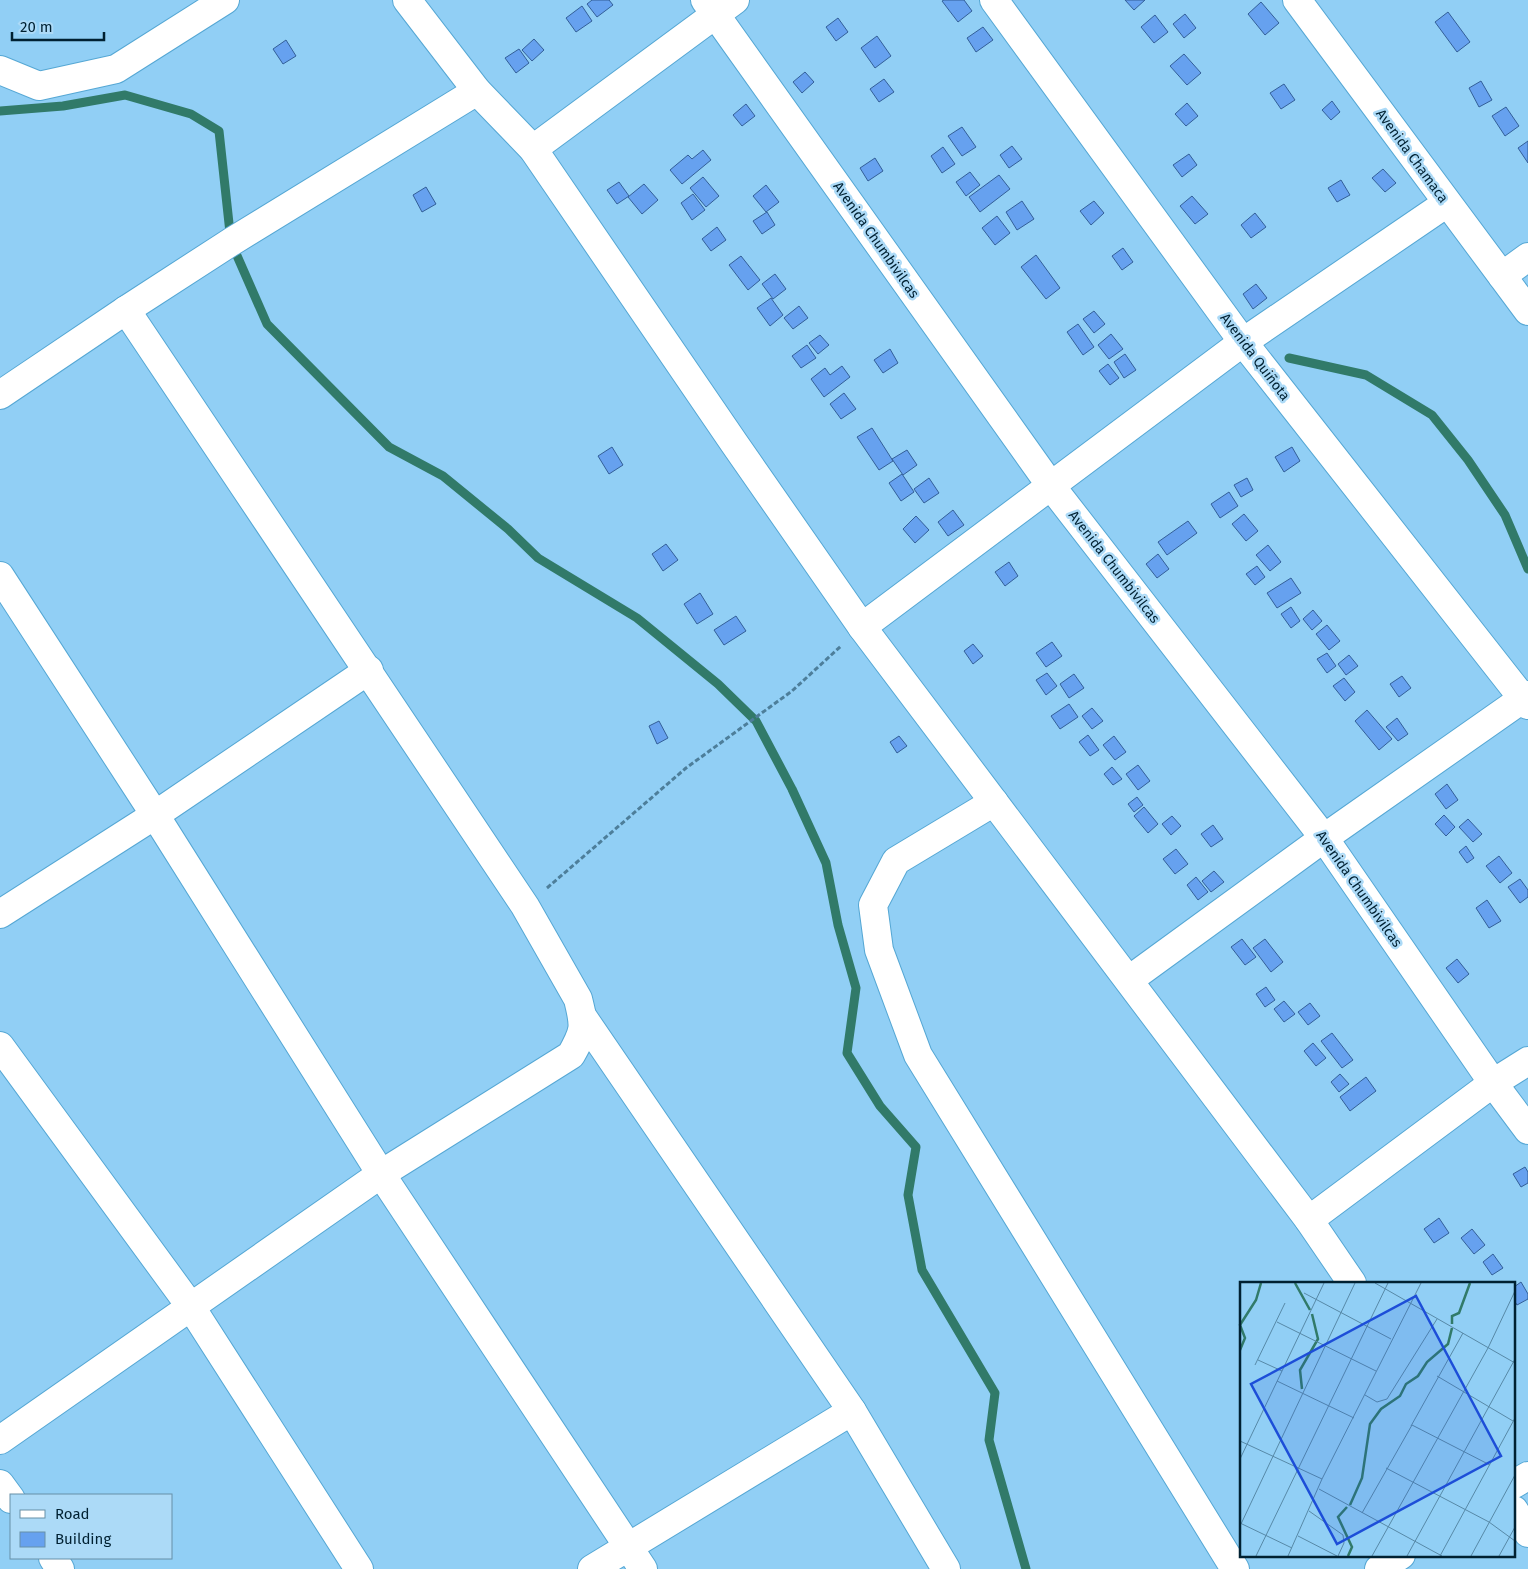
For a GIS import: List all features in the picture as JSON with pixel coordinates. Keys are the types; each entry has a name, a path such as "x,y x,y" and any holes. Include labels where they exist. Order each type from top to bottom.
{"street":[{"path":"0,70 39,86 116,69 226,0"},
{"path":"407,0 477,91 533,149 734,444 862,627 1309,1220 1351,1282"},
{"name":"Avenida Quiñota","path":"994,0 1243,342 1526,699"},
{"name":"Avenida Chamaca","path":"1297,0 1528,311"},
{"path":"533,149 719,5"},
{"name":"Avenida Chumbivilcas","path":"719,5 1051,486 1324,838 1493,1084 1528,1130"},
{"path":"0,395 126,310 240,237 477,91"},
{"path":"862,627 1243,342 1447,203"},
{"path":"1502,276 1528,257"},
{"path":"0,1440 381,1174 571,1056 583,1034 582,1016 578,999 525,906 369,670 126,310"},
{"path":"0,576 155,815 381,1174 636,1558"},
{"path":"0,914 155,815 369,670"},
{"path":"1129,980 1324,838 1526,699"},
{"path":"994,802 896,861 873,905 879,950 918,1055 1235,1569"},
{"path":"582,1016 852,1411 946,1569"},
{"path":"0,1046 191,1307 359,1569"},
{"path":"1309,1220 1493,1084 1528,1061"},
{"path":"592,1569 636,1558 852,1411"},
{"path":"1516,1483 1528,1476"},
{"path":"0,1484 10,1498"},
{"path":"1516,1513 1528,1533"},
{"path":"1379,1569 1399,1556"}],"path":[{"path":"525,906 686,768 792,691 862,627"}],"building":[{"path":"592,0 609,0 613,5 597,17 587,4"},
{"path":"964,0 972,11 958,22 942,1"},
{"path":"1125,0 1145,0 1134,10"},
{"path":"1261,2 1279,23 1265,35 1248,14"},
{"path":"582,6 592,21 576,32 566,18"},
{"path":"1448,12 1470,42 1457,52 1435,22"},
{"path":"1185,14 1196,28 1184,38 1173,24"},
{"path":"1155,15 1168,32 1154,43 1141,27"},
{"path":"838,18 848,32 836,41 826,27"},
{"path":"983,27 993,40 976,52 967,38"},
{"path":"877,36 891,56 875,68 861,48"},
{"path":"534,39 544,50 532,61 522,50"},
{"path":"286,40 296,56 283,64 273,49"},
{"path":"519,49 529,63 516,73 505,58"},
{"path":"1184,54 1201,73 1187,85 1170,66"},
{"path":"805,72 814,82 802,93 793,82"},
{"path":"884,79 894,92 879,102 870,89"},
{"path":"1481,81 1492,100 1479,107 1469,88"},
{"path":"1284,84 1295,100 1281,109 1270,93"},
{"path":"1332,101 1340,112 1331,120 1322,110"},
{"path":"1187,103 1198,116 1186,126 1175,114"},
{"path":"746,104 755,116 742,126 733,115"},
{"path":"1506,107 1519,126 1505,136 1492,116"},
{"path":"962,127 976,147 962,156 948,136"},
{"path":"1528,141 1528,163 1518,148"},
{"path":"1012,146 1022,159 1009,168 1000,155"},
{"path":"943,147 955,164 942,173 931,156"},
{"path":"703,150 711,160 682,184 670,170 688,155 692,159"},
{"path":"1189,154 1197,165 1182,177 1173,165"},
{"path":"875,158 883,171 868,181 860,168"},
{"path":"1383,169 1396,183 1385,192 1372,178"},
{"path":"970,172 980,185 966,196 956,182"},
{"path":"999,175 1010,189 980,212 969,197"},
{"path":"703,177 719,196 706,207 690,188"},
{"path":"1341,180 1350,195 1337,202 1328,188"},
{"path":"619,182 629,196 617,204 607,190"},
{"path":"644,184 658,200 642,214 628,197"},
{"path":"766,185 779,202 766,212 753,196"},
{"path":"426,187 436,204 422,212 413,195"},
{"path":"693,194 705,210 692,220 681,203"},
{"path":"1192,196 1208,214 1195,224 1180,206"},
{"path":"1022,201 1034,219 1017,230 1006,212"},
{"path":"1094,201 1104,213 1091,225 1080,211"},
{"path":"767,212 775,225 762,234 753,221"},
{"path":"1255,213 1266,227 1251,238 1241,225"},
{"path":"997,216 1010,233 995,245 982,228"},
{"path":"717,227 726,240 711,251 702,239"},
{"path":"1123,248 1133,262 1122,270 1112,256"},
{"path":"1036,255 1060,288 1046,299 1021,267"},
{"path":"741,256 760,280 748,290 729,265"},
{"path":"775,274 786,289 773,299 762,284"},
{"path":"1256,284 1267,298 1253,309 1243,294"},
{"path":"771,298 783,315 770,326 757,308"},
{"path":"799,306 808,318 793,329 784,318"},
{"path":"1094,311 1105,324 1094,333 1083,319"},
{"path":"1078,324 1094,347 1083,355 1067,332"},
{"path":"1111,334 1123,349 1109,359 1098,345"},
{"path":"820,335 829,345 818,354 809,343"},
{"path":"807,345 816,358 801,368 792,356"},
{"path":"890,349 898,363 883,373 874,360"},
{"path":"1125,354 1136,370 1124,378 1114,362"},
{"path":"1108,364 1119,378 1110,385 1099,371"},
{"path":"842,366 850,377 824,397 811,379 825,368 830,375"},
{"path":"844,393 856,409 841,419 830,404"},
{"path":"872,428 893,461 879,470 857,437"},
{"path":"612,447 623,465 609,474 598,456"},
{"path":"1292,447 1300,461 1284,472 1275,457"},
{"path":"907,450 917,465 903,475 892,459"},
{"path":"902,474 914,492 901,501 889,483"},
{"path":"929,478 939,493 924,503 914,489"},
{"path":"1247,478 1253,490 1241,497 1234,485"},
{"path":"1229,492 1238,506 1220,518 1211,504"},
{"path":"953,510 964,525 948,536 938,522"},
{"path":"1244,514 1258,531 1246,541 1232,524"},
{"path":"916,516 929,530 915,543 903,529"},
{"path":"1188,521 1197,533 1167,555 1158,542"},
{"path":"666,544 678,560 663,571 652,554"},
{"path":"1268,545 1281,562 1270,571 1256,555"},
{"path":"1158,554 1169,569 1157,578 1146,564"},
{"path":"1009,562 1018,576 1005,586 995,572"},
{"path":"1257,566 1265,577 1255,585 1246,574"},
{"path":"1291,578 1301,593 1277,608 1267,593"},
{"path":"700,593 713,614 697,624 684,604"},
{"path":"1291,607 1300,621 1291,628 1281,614"},
{"path":"1313,610 1322,621 1312,630 1303,619"},
{"path":"736,616 746,631 724,645 714,630"},
{"path":"1327,625 1340,641 1329,650 1316,634"},
{"path":"1052,642 1062,656 1046,667 1036,653"},
{"path":"973,644 983,656 973,664 964,651"},
{"path":"1327,653 1336,666 1327,673 1317,659"},
{"path":"1349,655 1358,666 1346,675 1338,664"},
{"path":"1047,673 1057,686 1046,695 1036,680"},
{"path":"1074,674 1084,688 1069,698 1060,684"},
{"path":"1402,676 1411,688 1399,697 1390,684"},
{"path":"1344,678 1355,692 1345,701 1333,686"},
{"path":"1069,704 1078,717 1060,729 1051,716"},
{"path":"1092,708 1103,721 1092,729 1082,716"},
{"path":"1367,710 1392,739 1379,750 1355,721"},
{"path":"1397,718 1408,734 1398,741 1386,727"},
{"path":"659,721 668,738 657,744 649,726"},
{"path":"1088,735 1099,750 1090,756 1079,742"},
{"path":"899,736 907,746 897,753 890,742"},
{"path":"1114,736 1126,752 1115,760 1103,745"},
{"path":"1138,765 1150,781 1138,790 1126,774"},
{"path":"1112,767 1122,779 1113,785 1104,774"},
{"path":"1447,784 1458,800 1446,809 1435,794"},
{"path":"1137,797 1143,805 1134,812 1128,804"},
{"path":"1144,807 1158,824 1148,833 1134,816"},
{"path":"1444,815 1455,827 1446,836 1435,824"},
{"path":"1172,816 1181,826 1171,835 1162,824"},
{"path":"1468,819 1482,834 1473,842 1459,827"},
{"path":"1213,825 1223,839 1211,847 1201,834"},
{"path":"1466,846 1474,858 1467,863 1459,852"},
{"path":"1176,849 1188,864 1175,874 1163,859"},
{"path":"1499,856 1512,873 1500,883 1486,866"},
{"path":"1214,871 1224,882 1211,892 1202,881"},
{"path":"1196,877 1208,892 1198,900 1187,885"},
{"path":"1520,879 1528,890 1528,897 1520,903 1508,887"},
{"path":"1487,900 1501,921 1489,928 1476,908"},
{"path":"1242,939 1256,957 1245,965 1231,947"},
{"path":"1265,939 1283,962 1271,972 1253,948"},
{"path":"1457,959 1469,974 1458,983 1446,968"},
{"path":"1266,987 1275,1000 1265,1007 1256,994"},
{"path":"1284,1001 1295,1014 1284,1022 1274,1009"},
{"path":"1310,1003 1320,1016 1308,1025 1298,1012"},
{"path":"1332,1033 1353,1060 1342,1068 1321,1041"},
{"path":"1313,1043 1326,1058 1316,1066 1304,1051"},
{"path":"1340,1074 1349,1084 1339,1092 1331,1082"},
{"path":"1366,1077 1376,1091 1350,1111 1340,1097"},
{"path":"1525,1167 1528,1172 1528,1183 1521,1187 1513,1174"},
{"path":"1439,1218 1449,1233 1434,1243 1424,1229"},
{"path":"1472,1229 1485,1245 1474,1254 1461,1238"},
{"path":"1493,1254 1503,1268 1492,1275 1483,1262"},
{"path":"1521,1282 1528,1294 1528,1299 1517,1305 1516,1303 1516,1286"}],"waterway":[{"path":"0,111 63,106 125,95 191,114 219,131 231,242 267,324 389,447 443,476 508,529 538,558 637,618 718,684 756,721 792,789 826,863 838,925 856,988 847,1053 880,1106 916,1147 908,1195 922,1270 995,1393 989,1440 1026,1569"},
{"path":"1289,358 1366,375 1432,415 1468,460 1505,515 1528,569"}]}
